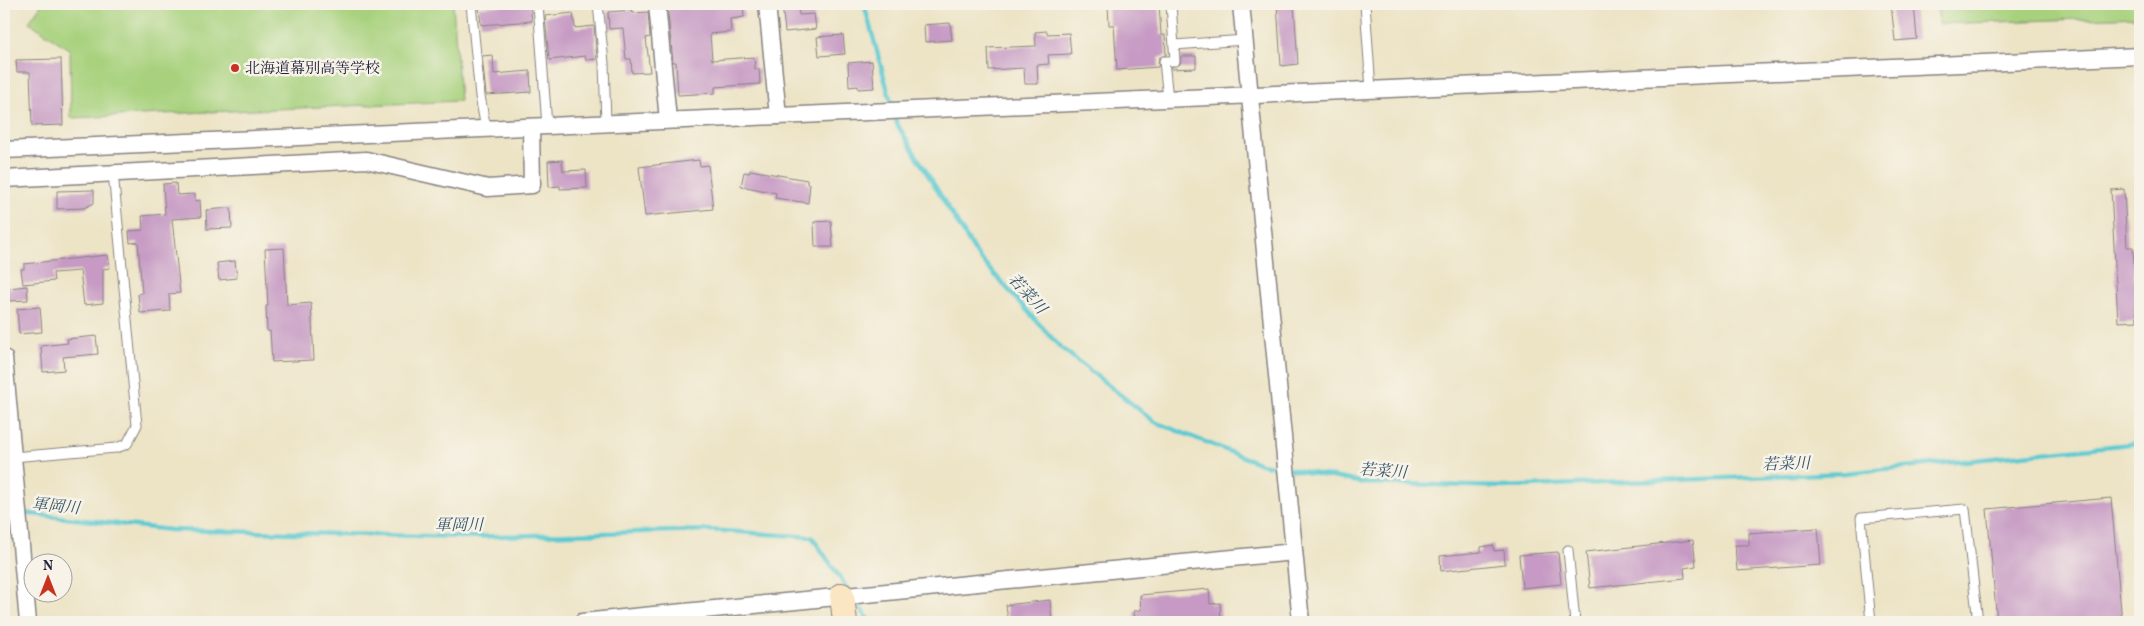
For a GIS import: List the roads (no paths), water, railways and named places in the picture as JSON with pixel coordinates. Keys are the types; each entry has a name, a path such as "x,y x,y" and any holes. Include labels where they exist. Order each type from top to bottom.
{"street":[{"path":"657,4 668,120"},
{"path":"767,4 778,116"},
{"path":"1241,4 1300,622"},
{"path":"4,150 2140,56"},
{"path":"4,179 366,160 488,188 532,185 539,126"},
{"path":"4,358 28,622"},
{"path":"582,622 1294,552"},
{"path":"842,595 845,622"}],"lane":[{"path":"471,4 480,96 486,129"},
{"path":"538,4 539,126"},
{"path":"598,4 604,63 606,123"},
{"path":"1168,99 1164,61 1175,61 1170,4"},
{"path":"1365,4 1372,90"},
{"path":"1174,45 1245,40"},
{"path":"13,457 116,448 127,444 135,431 137,425 113,172"},
{"path":"1872,622 1861,518 1965,509 1978,622"},
{"path":"1568,550 1576,622"}],"waterway":[{"name":"若菜川","path":"864,4 897,124 977,255 1060,347 1155,422 1261,464 1282,468"},
{"name":"若菜川","path":"1290,469 1364,483 1504,487 1846,473 2140,443"},
{"name":"軍岡川","path":"4,511 15,513"},
{"name":"軍岡川","path":"23,513 170,530 467,537 709,530 812,537 847,588"},
{"name":"軍岡川","path":"854,599 870,622"}],"place":[{"name":"北海道幕別高等学校","path":"235,68"}]}
